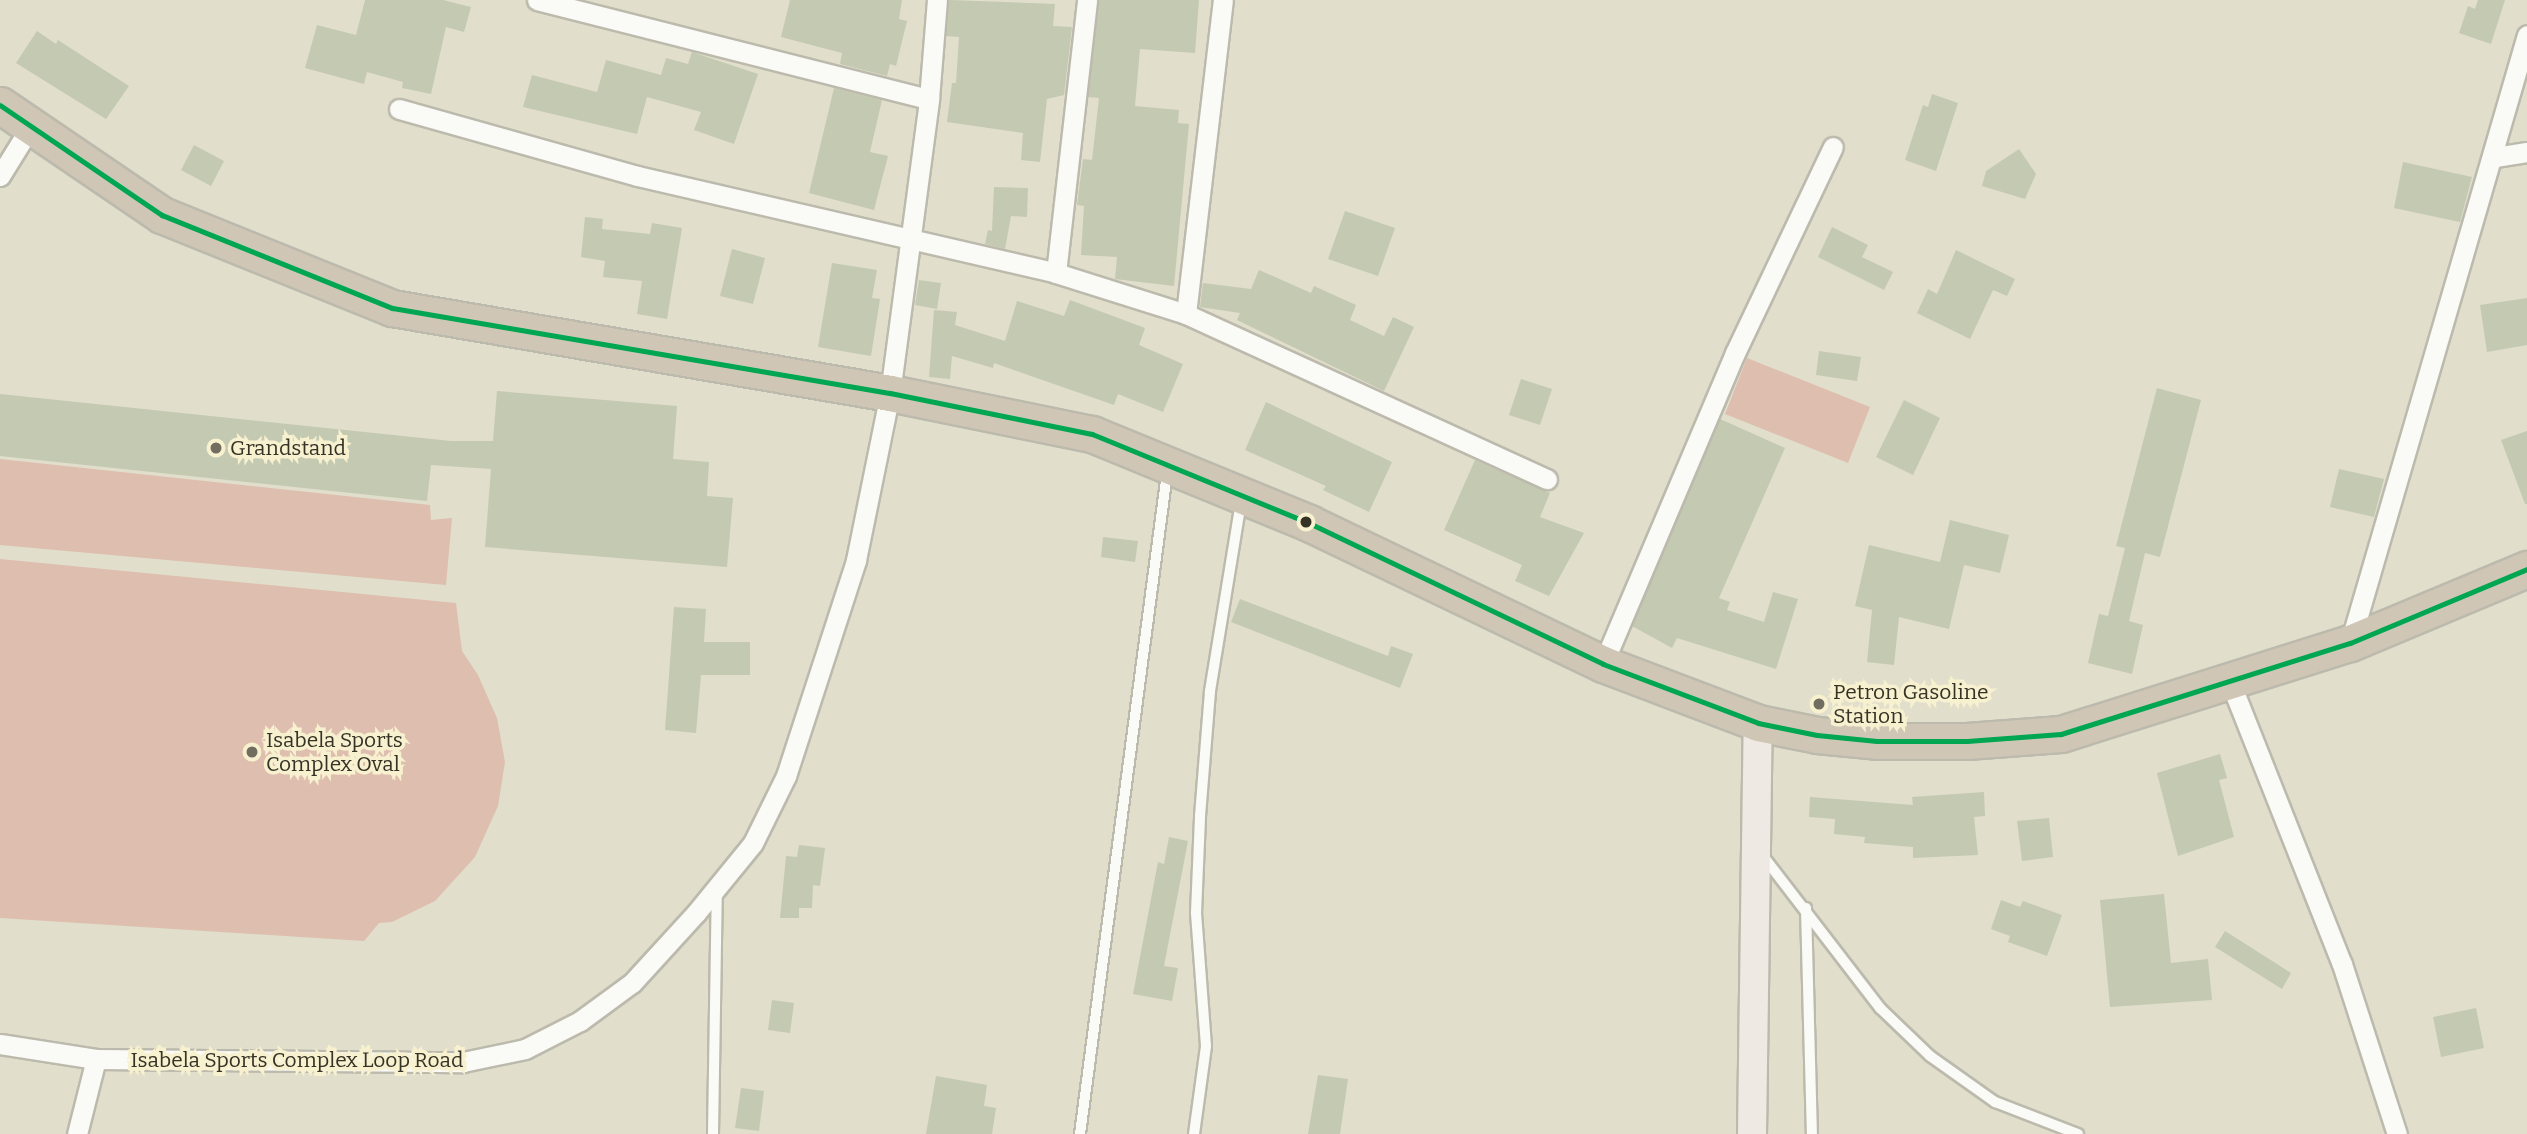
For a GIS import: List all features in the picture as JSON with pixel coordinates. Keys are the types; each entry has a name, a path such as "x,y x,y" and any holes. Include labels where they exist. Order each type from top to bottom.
{"highway":[{"path":"0,105 162,215 392,307 890,393 1092,434 1169,462 1242,494 1603,664 1758,723 1877,741 1967,741 2061,734 2231,684 2350,643 2527,569"}],"street":[{"path":"537,0 929,99"},
{"name":"Isabela Sports Complex Loop Road","path":"0,1044 96,1059 463,1062 525,1049 580,1021 632,984 753,843 786,776 856,560 890,393 929,99 937,0"},
{"path":"1056,273 1087,0"},
{"path":"1186,314 1223,0"},
{"path":"2350,643 2433,350 2495,158 2527,35"},
{"path":"398,108 638,176 1056,273 1186,314 1547,479"},
{"path":"0,176 31,127"},
{"path":"1603,664 1735,353 1833,146"},
{"path":"2495,158 2527,152"},
{"path":"2231,684 2342,964 2397,1134"},
{"path":"1752,1134 1758,723"},
{"path":"77,1134 96,1059"}],"lane":[{"path":"1080,1134 1169,462"},
{"path":"1194,1134 1206,1046 1196,913 1200,816 1210,691 1242,494"},
{"path":"1756,847 1806,908 1880,1008 1930,1056 1995,1102 2078,1134"},
{"path":"713,1134 717,887"},
{"path":"1806,908 1812,1134"}],"shaded area":[{"path":"1747,358 1870,407 1848,463 1725,414"},
{"path":"0,459 430,505 431,520 452,518 446,585 0,545"},
{"name":"Isabela Sports Complex Oval","path":"0,559 456,603 462,651 478,675 497,718 505,762 498,806 475,857 435,901 392,922 379,923 364,941 0,918"}],"building":[{"path":"365,0 443,0 471,7 464,32 446,27 431,94 402,88 403,82 367,72 364,84 305,68 317,25 356,35"},
{"path":"790,0 902,0 899,19 907,21 896,66 890,64 887,76 840,64 842,53 781,37"},
{"path":"949,0 1055,4 1053,26 1072,27 1064,95 1047,99 1040,162 1021,160 1023,133 947,122 952,83 956,83 959,37 946,36"},
{"path":"1099,0 1199,0 1195,53 1140,49 1135,106 1179,110 1178,123 1189,124 1174,286 1115,279 1117,257 1081,255 1084,206 1077,205 1083,159 1092,160 1099,98 1088,97"},
{"path":"2478,0 2505,0 2491,44 2459,33 2468,6 2475,9"},
{"path":"37,31 56,44 58,40 129,86 106,119 16,63"},
{"path":"692,52 758,74 734,144 694,130 701,112 647,97 637,134 523,107 532,75 597,92 606,60 661,75 666,58 688,64"},
{"path":"834,88 882,100 870,152 888,156 874,210 809,193"},
{"path":"1932,94 1958,103 1936,171 1905,160 1923,105 1928,107"},
{"path":"194,145 224,161 211,186 181,170"},
{"path":"2019,149 2036,174 2025,199 1982,186 1986,171"},
{"path":"2403,162 2472,177 2460,222 2394,208"},
{"path":"994,187 1028,188 1027,217 1011,216 1005,249 985,244 988,230 992,231"},
{"path":"1345,211 1395,228 1378,276 1328,259"},
{"path":"585,217 603,219 602,229 650,234 652,223 682,228 667,319 637,314 642,281 603,277 605,261 581,257"},
{"path":"1832,227 1868,245 1862,257 1893,272 1884,290 1818,257"},
{"path":"732,249 765,258 753,304 720,296"},
{"path":"1956,250 2015,279 2007,296 1993,290 1970,339 1917,313 1928,289 1937,294"},
{"path":"832,263 877,270 872,298 880,299 871,356 818,347"},
{"path":"1259,270 1311,293 1314,286 1356,305 1350,320 1384,336 1393,317 1414,327 1384,391 1237,320 1240,313 1200,307 1203,283 1251,289"},
{"path":"919,280 941,283 937,309 915,305"},
{"path":"2527,298 2527,345 2487,352 2480,305"},
{"path":"1070,300 1145,328 1139,345 1183,364 1163,412 1118,394 1114,405 994,363 993,368 952,356 950,379 929,377 934,310 957,312 955,325 1005,341 1017,301 1064,316"},
{"path":"1819,351 1861,357 1857,381 1816,375"},
{"path":"1521,379 1552,389 1540,425 1509,415"},
{"path":"2157,388 2201,400 2160,557 2145,553 2129,621 2143,625 2132,674 2088,663 2099,614 2108,616 2125,548 2116,546"},
{"path":"497,391 677,406 673,459 709,462 707,496 733,498 727,567 485,547 491,469 431,465 427,501 0,456 0,394 451,441 493,441"},
{"path":"1904,400 1940,418 1913,475 1876,457"},
{"path":"1266,402 1392,462 1369,512 1323,490 1326,486 1245,450"},
{"path":"1720,419 1785,448 1719,598 1730,602 1727,610 1764,622 1773,592 1798,599 1776,669 1677,638 1672,648 1632,626"},
{"path":"2527,431 2527,504 2525,504 2501,440"},
{"path":"1475,460 1550,493 1540,517 1584,533 1549,596 1515,581 1522,565 1444,530"},
{"path":"2339,469 2384,479 2374,517 2330,507"},
{"path":"1950,520 2009,535 2000,573 1964,565 1949,629 1899,617 1894,665 1867,662 1872,610 1855,606 1869,545 1940,562"},
{"path":"1103,537 1138,541 1135,562 1101,557"},
{"path":"1240,599 1388,656 1391,646 1413,654 1400,688 1231,622"},
{"path":"674,607 706,609 704,642 750,642 750,675 701,675 696,733 665,730"},
{"path":"2220,754 2227,778 2219,780 2234,837 2178,856 2157,773"},
{"path":"1984,792 1985,816 1974,817 1978,855 1913,858 1913,847 1864,843 1865,837 1834,834 1835,819 1809,817 1810,797 1913,805 1912,797"},
{"path":"2049,818 2053,857 2022,861 2017,821"},
{"path":"1169,837 1188,841 1164,966 1178,968 1172,1001 1133,994 1158,862 1164,864"},
{"path":"799,845 825,848 820,886 813,885 812,908 799,908 799,918 780,918 786,856 797,857"},
{"path":"2164,894 2171,963 2208,959 2212,1000 2110,1007 2100,900"},
{"path":"2001,900 2020,907 2023,901 2062,915 2047,956 2008,942 2010,936 1991,929"},
{"path":"2225,931 2291,973 2282,989 2215,947"},
{"path":"772,1000 794,1003 790,1033 768,1030"},
{"path":"2476,1008 2484,1048 2441,1057 2433,1017"},
{"path":"1318,1075 1348,1079 1340,1134 1308,1134"},
{"path":"936,1076 987,1085 984,1106 996,1108 992,1134 926,1134"},
{"path":"741,1088 764,1091 759,1131 735,1128"}],"transit line":[{"path":"0,105 162,215 392,308 890,393 1092,434 1309,523 1603,664 1758,723 1817,735 1877,741 1967,741 2061,734 2350,643 2527,569"}],"place":[{"name":"Grandstand","path":"216,448"},
{"name":"Petron Gasoline Station","path":"1819,704"},
{"name":"Isabela Sports Complex Oval","path":"252,752"}]}
